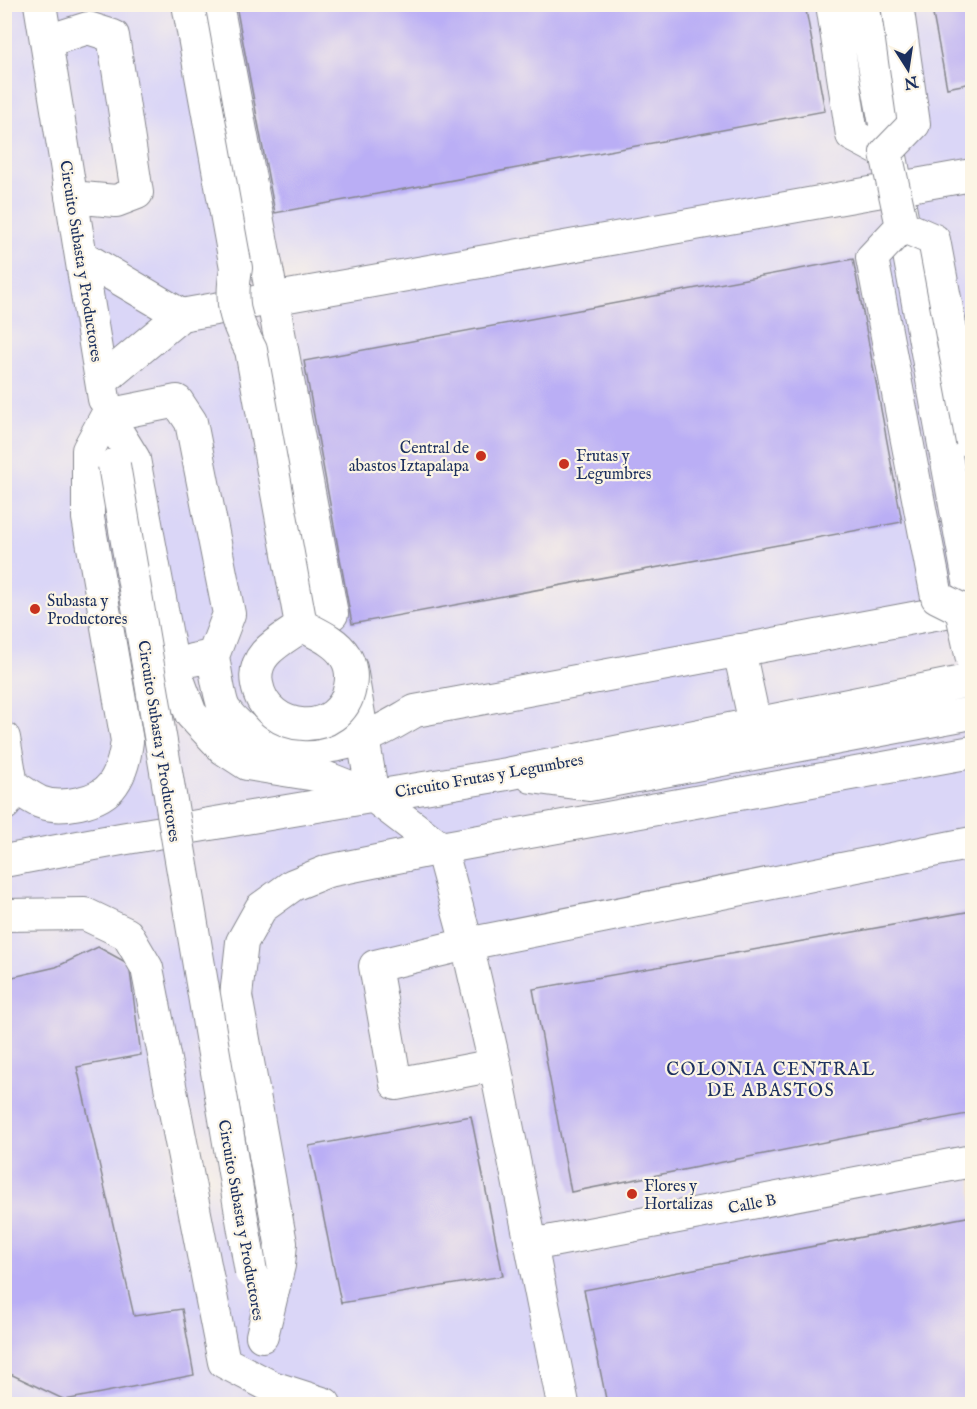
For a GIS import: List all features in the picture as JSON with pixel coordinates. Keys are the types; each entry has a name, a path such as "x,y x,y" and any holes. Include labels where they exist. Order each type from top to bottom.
{"street":[{"name":"Circuito Subasta y Productores","path":"40,4 114,465 274,1396"},
{"path":"188,4 236,268 232,292 236,322 251,350 301,625 333,643 346,657 352,677 343,707 332,716 315,724 297,724 278,718 268,709 257,685 256,672 259,660 272,645 293,632 317,627 329,632 341,642 349,657 373,796"},
{"path":"217,4 332,614"},
{"path":"832,4 852,135 886,153 902,226"},
{"path":"106,414 177,401 191,422 229,614 213,656 224,709 251,735 280,745 315,749 363,738 416,711 739,650 971,594 863,4"},
{"path":"886,153 914,124 897,4"},
{"path":"47,41 88,28 113,36 137,192 116,201 71,197"},
{"path":"102,381 181,315 972,175"},
{"path":"902,226 934,240 972,442"},
{"path":"902,226 872,258 937,597 961,609 972,659"},
{"path":"81,255 181,315"},
{"path":"106,414 134,459 172,663 191,714 224,749 247,764 322,776 373,796 441,848 467,944 495,1065 563,1404"},
{"path":"4,738 8,795 41,802 67,806 90,800 111,786 125,761 127,741 88,518 88,450 106,414"},
{"path":"739,650 755,724"},
{"path":"172,663 213,656"},
{"name":"Circuito Frutas y Legumbres","path":"4,861 507,774 972,680"},
{"path":"550,828 560,817 592,793 972,713"},
{"path":"507,774 592,793 972,730"},
{"path":"262,1336 279,1265 281,1243 236,996 242,942 261,908 293,885 328,871 441,848 972,752"},
{"path":"495,1065 396,1084 375,966 467,944 972,843"},
{"path":"4,915 85,914 128,934 147,968 224,1362 274,1396 325,1404"},
{"name":"Calle B","path":"531,1245 972,1161"}],"shaded area":[{"path":"5,5 972,5 972,1404 5,1404"}],"building":[{"path":"931,4 972,4 972,83 947,88"},
{"path":"236,5 805,5 825,111 275,213"},
{"path":"853,259 902,522 352,624 304,361"},
{"path":"972,911 972,1113 571,1192 533,989"},
{"path":"98,947 129,964 141,1055 77,1067 134,1316 182,1309 194,1375 65,1400 4,1371 4,979 56,967"},
{"path":"471,1116 503,1276 341,1303 309,1146"},
{"path":"972,1216 972,1404 607,1404 584,1290"}],"place":[{"name":"Central de abastos Iztapalapa","path":"481,456"},
{"name":"Frutas y Legumbres","path":"564,464"},
{"name":"Subasta y Productores","path":"35,609"},
{"name":"Flores y Hortalizas","path":"632,1194"}],"district":[{"name":"COLONIA CENTRAL DE ABASTOS","path":"771,1079"}]}
